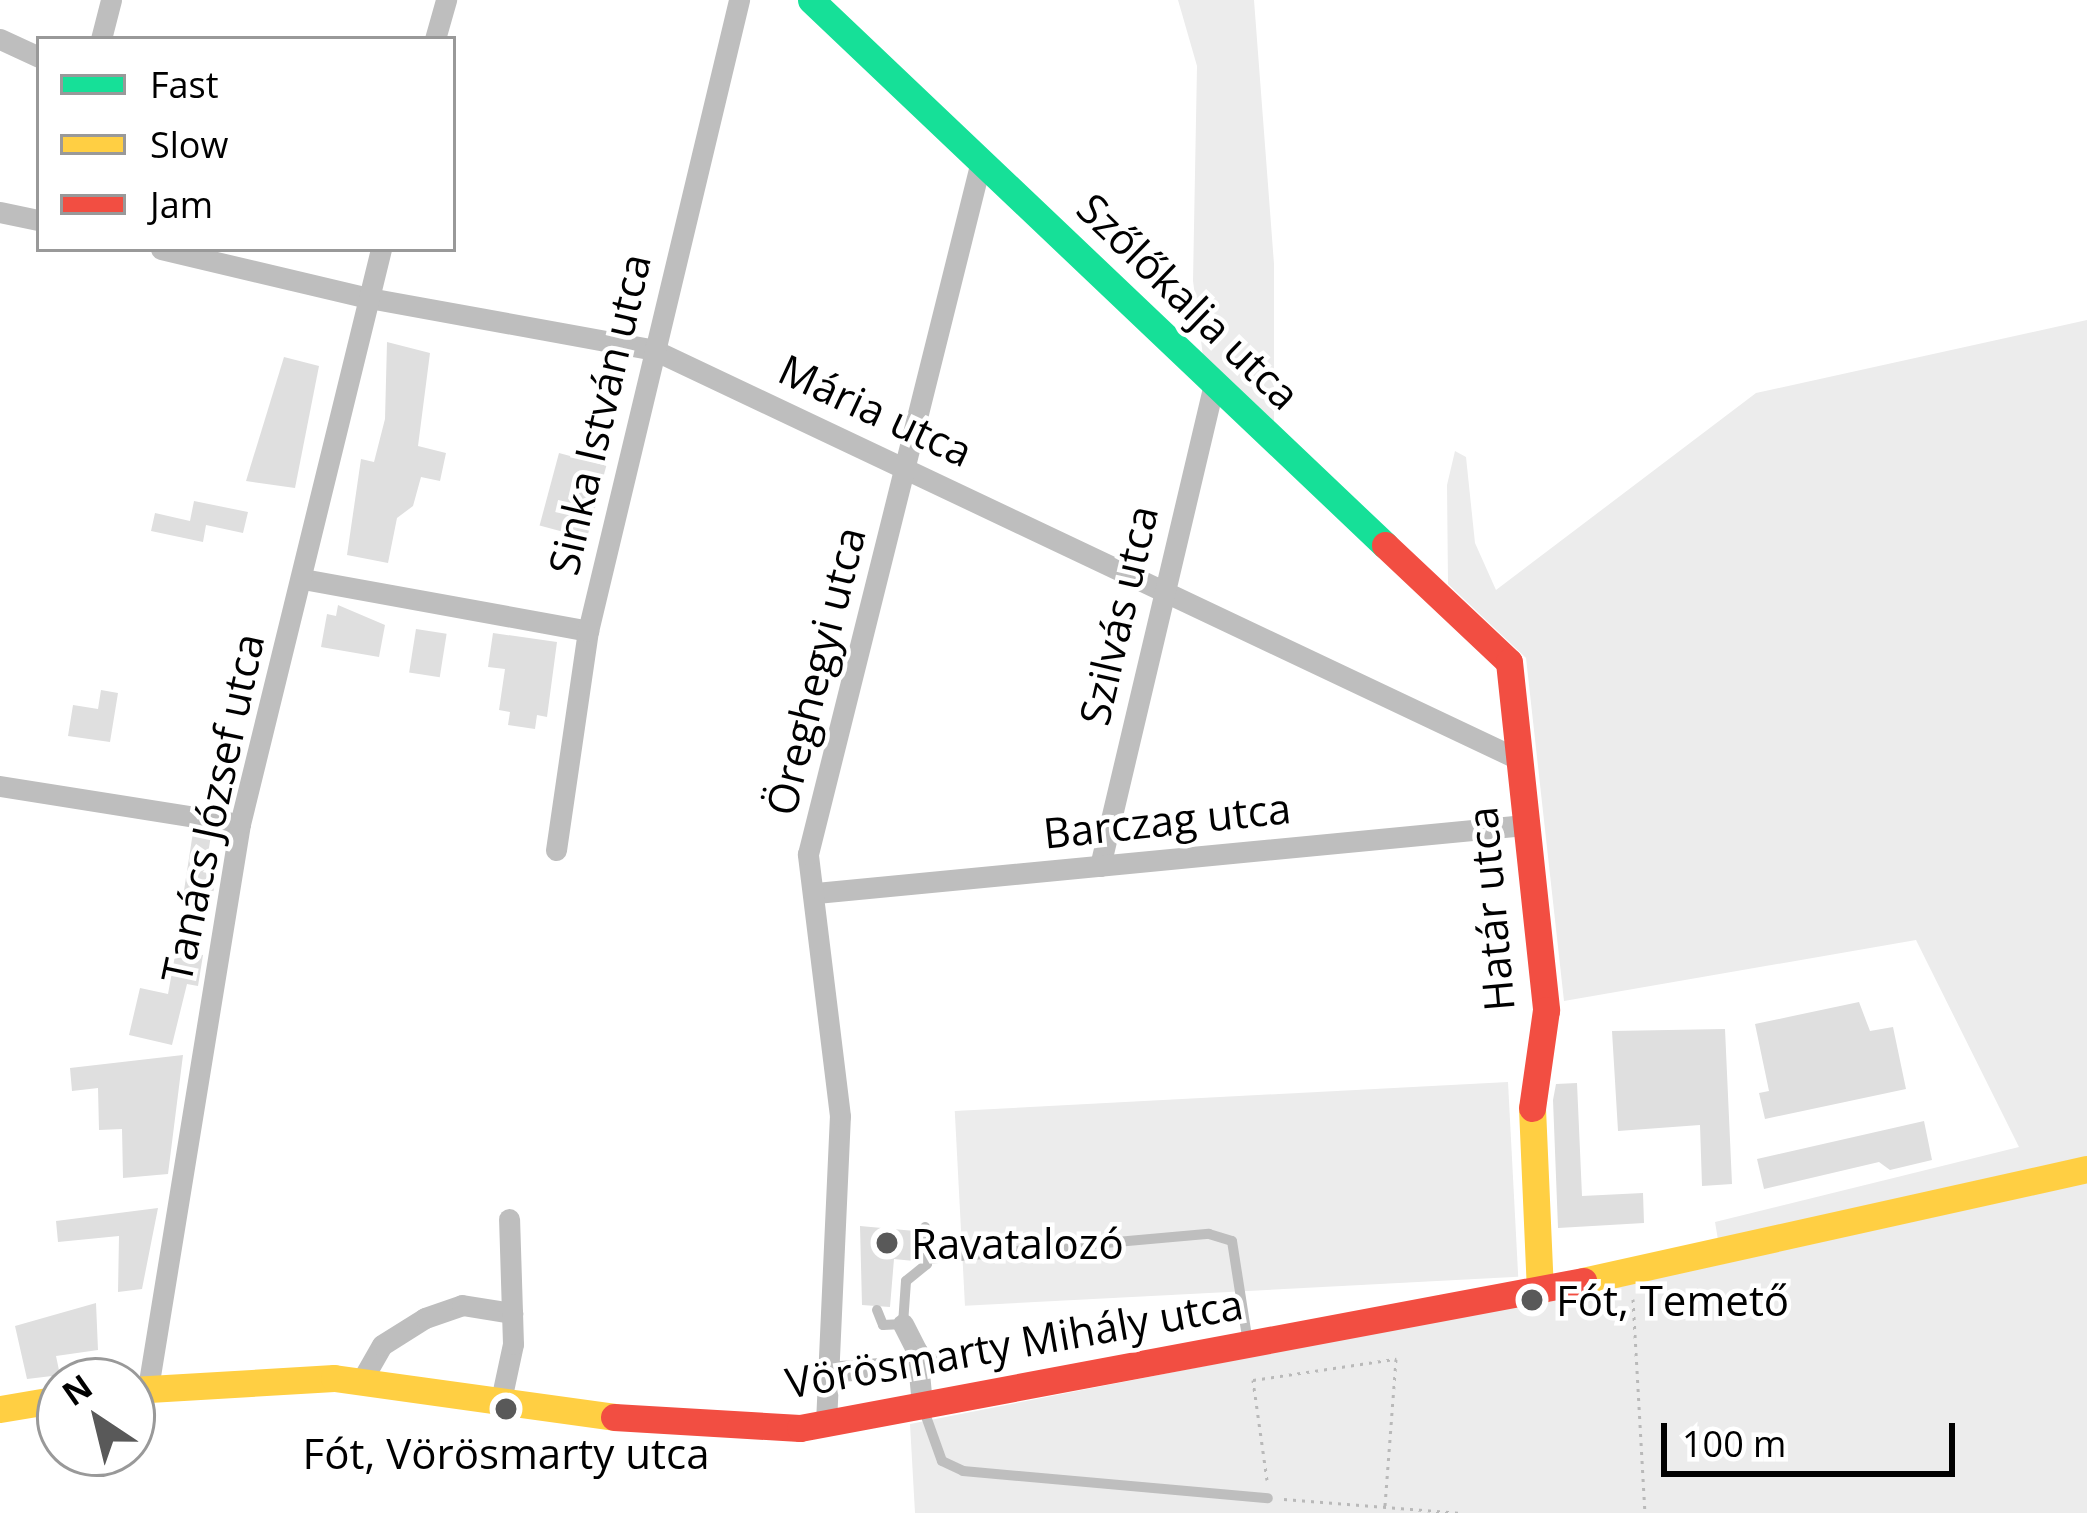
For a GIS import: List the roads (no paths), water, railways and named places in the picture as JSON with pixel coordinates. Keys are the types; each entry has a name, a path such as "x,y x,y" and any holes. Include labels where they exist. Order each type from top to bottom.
{"main road":[{"name":"Szőlőkalja utca","path":"812,0 1509,662"},
{"name":"Határ utca","path":"1509,662 1546,1010 1532,1099 1540,1292"},
{"name":"Vörösmarty Mihály utca","path":"156,1388 362,1380 730,1430 826,1424 1540,1292 2087,1169"},
{"path":"0,1409 36,1404"}],"street":[{"path":"102,36 111,0"},
{"path":"436,36 446,0"},
{"name":"Sinka István utca","path":"556,850 588,631 740,0"},
{"path":"0,39 36,56"},
{"name":"Öreghegyi utca","path":"826,1424 840,1116 808,854 981,161"},
{"path":"0,212 36,219"},
{"name":"Mária utca","path":"174,252 369,298 654,350 908,466 1518,759"},
{"name":"Tanács József utca","path":"146,1357 240,824 380,252"},
{"name":"Szilvás utca","path":"1100,866 1214,382"},
{"path":"302,578 588,631"},
{"path":"0,786 240,824"},
{"name":"Barczag utca","path":"816,893 1525,825"},
{"path":"501,1400 512,1313 509,1220"},
{"path":"362,1380 382,1345 425,1318 462,1305 512,1313"},
{"path":"903,1324 922,1405"},
{"path":"826,1372 943,1363"}],"lane":[{"path":"925,1227 927,1258"},
{"path":"878,1310 883,1324 903,1324 906,1281 927,1258 1209,1234 1232,1241 1248,1343"},
{"path":"922,1405 935,1448 963,1471 1275,1498"}],"place":[{"name":"Ravatalozó","path":"887,1243"},
{"name":"Fót, Temető","path":"1532,1300"},
{"name":"Fót, Vörösmarty utca","path":"506,1409"}]}
